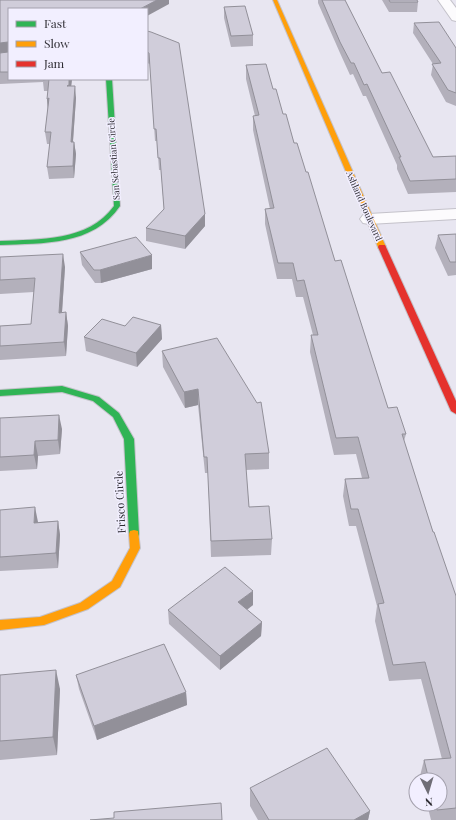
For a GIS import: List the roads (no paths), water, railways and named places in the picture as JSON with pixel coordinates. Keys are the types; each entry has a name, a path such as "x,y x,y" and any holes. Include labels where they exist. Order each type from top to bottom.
{"street":[{"name":"Ashland Boulevard","path":"275,0 369,219 450,384 456,411"},
{"path":"444,0 456,17"},
{"name":"San Sebastian Circle","path":"0,243 41,241 78,235 102,223 117,206 109,80"},
{"path":"369,219 456,214"},
{"name":"Frisco Circle","path":"0,393 62,389 96,399 116,415 129,439 135,548 116,584 84,606 40,622 0,625"}]}
